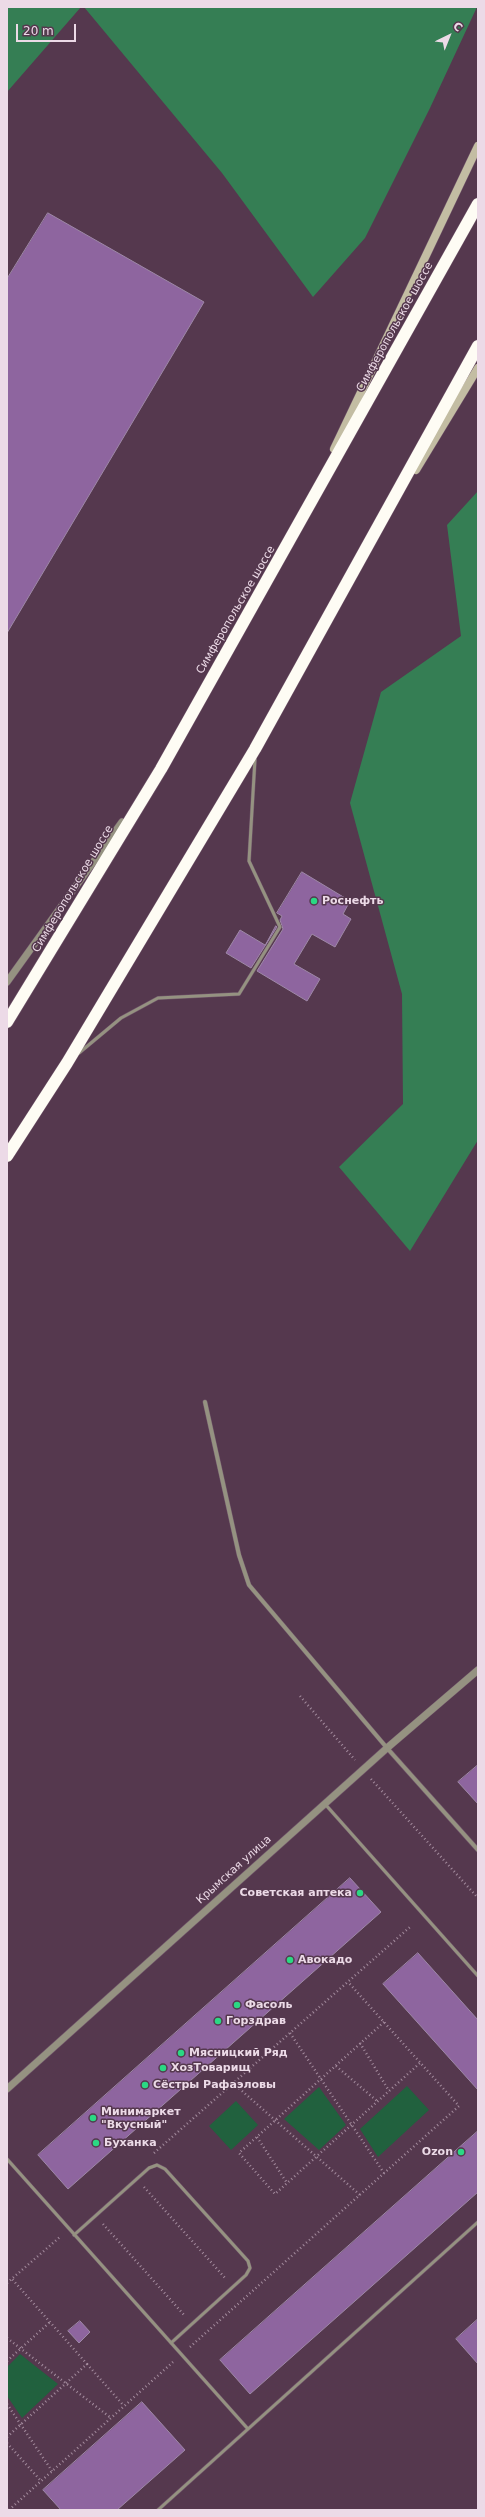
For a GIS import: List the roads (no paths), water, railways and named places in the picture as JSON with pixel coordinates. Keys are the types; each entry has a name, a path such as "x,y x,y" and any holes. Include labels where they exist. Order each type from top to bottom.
{"highway":[{"name":"Симферопольское шоссе","path":"7,1022 161,769 294,535 478,204"},
{"path":"7,1156 67,1063 255,749 478,346"}],"main road":[{"path":"294,535 478,146"},
{"path":"347,583 478,368"}],"street":[{"path":"7,982 161,769"},
{"path":"205,1402 239,1555 250,1585 387,1748 478,1850"},
{"name":"Крымская улица","path":"7,2089 387,1748 478,1670"}],"lane":[{"path":"67,1063 121,1018 158,998 239,994 280,927 249,861 255,749"},
{"path":"325,1804 478,1976"},
{"path":"7,2160 248,2429"},
{"path":"74,2235 149,2168 157,2165 165,2169 248,2261 250,2268 233,2287 171,2342"},
{"path":"158,2510 478,2222"}],"place":[{"name":"Роснефть","path":"314,901"},
{"name":"Советская аптека","path":"360,1893"},
{"name":"Авокадо","path":"290,1960"},
{"name":"Фасоль","path":"237,2005"},
{"name":"Горздрав","path":"218,2021"},
{"name":"Мясницкий Ряд","path":"181,2053"},
{"name":"ХозТоварищ","path":"163,2068"},
{"name":"Сёстры Рафаэловы","path":"145,2085"},
{"name":"Минимаркет \"Вкусный\"","path":"93,2118"},
{"name":"Буханка","path":"96,2143"},
{"name":"Ozon","path":"461,2152"}]}
